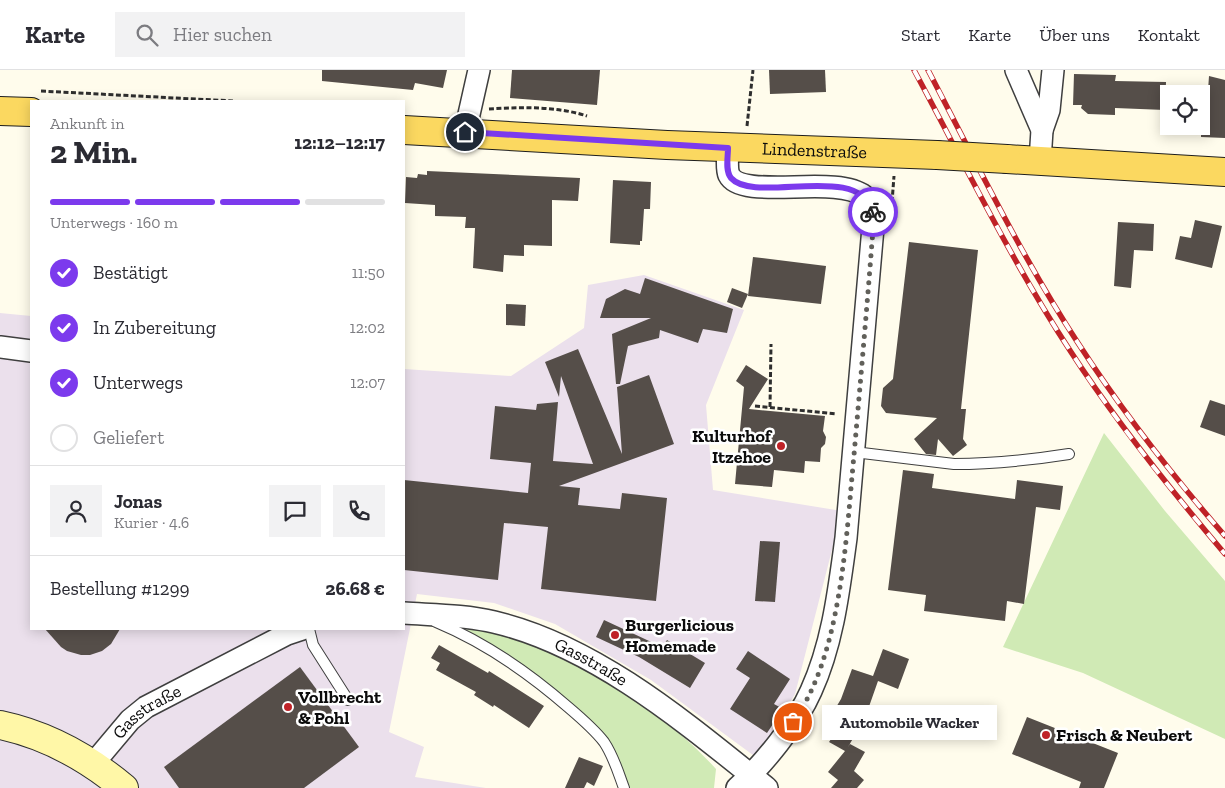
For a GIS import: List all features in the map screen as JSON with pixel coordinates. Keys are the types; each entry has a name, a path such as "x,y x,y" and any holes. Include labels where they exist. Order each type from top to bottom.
{"main road":[{"path":"0,110 30,102"},
{"name":"Lindenstraße","path":"405,130 736,149 937,155 1225,172"}],"street":[{"path":"465,132 479,70"},
{"path":"1016,70 1042,130"},
{"path":"1040,161 1042,130 1049,110 1053,70"},
{"path":"736,149 728,174 732,180 740,184 752,187 811,186 844,188 864,196 871,203 874,216 854,452 839,590 822,661 812,690 803,708 761,765 751,784"},
{"path":"0,347 30,351"},
{"name":"Gasstraße","path":"410,613 492,622 535,635 579,655 679,718 751,784"},
{"name":"Gasstraße","path":"93,764 130,720 146,707 299,630"},
{"path":"0,725 16,728 68,748 93,764 124,788"}],"lane":[{"path":"854,452 954,464 1019,461 1069,454"},
{"path":"410,613 456,629 547,689 587,723 604,742 616,763 624,788"},
{"path":"309,630 312,645 348,700"}],"path":[{"path":"736,149 753,70"},
{"path":"892,202 894,180"},
{"path":"770,407 771,344"},
{"path":"755,406 857,416"}],"shaded area":[{"path":"644,275 744,310 706,405 713,490 842,511 795,694 757,758 651,680 555,624 494,603 417,594 389,732 424,747 415,777 486,788 0,788 0,313 30,316 30,630 405,630 405,369 511,376 584,328 588,285"}],"green space":[{"path":"1104,433 1165,511 1225,581 1225,739 1083,673 1003,647"},
{"path":"460,625 497,632 522,640 577,666 620,690 681,734 699,751 716,769 714,788 628,788 618,759 518,664"}],"building":[{"path":"322,70 447,70 443,88 415,83 413,90 322,81"},
{"path":"512,70 600,70 597,105 510,98"},
{"path":"769,70 825,70 826,92 770,94"},
{"path":"1074,74 1116,75 1115,81 1166,82 1166,85 1160,85 1160,110 1115,108 1115,115 1088,114 1081,108 1082,105 1073,105"},
{"path":"1209,76 1225,80 1225,138 1201,137 1201,135 1210,135 1210,85 1208,85"},
{"path":"427,171 580,178 578,201 552,200 552,246 524,245 524,256 504,255 503,272 473,268 475,228 465,228 466,217 435,216 435,205 405,203 406,177 417,178 418,174 427,175"},
{"path":"613,180 651,182 650,209 644,209 642,241 640,241 640,245 610,243"},
{"path":"1195,220 1222,226 1212,268 1175,259 1180,236 1191,238"},
{"path":"1118,222 1154,224 1153,251 1134,250 1131,288 1114,286"},
{"path":"909,242 978,250 961,409 966,409 963,439 967,445 953,456 938,439 936,455 926,454 914,439 937,418 886,413 881,406 883,388 893,379"},
{"path":"753,257 826,266 821,304 748,296"},
{"path":"645,278 733,309 727,333 703,329 698,343 660,330 659,338 628,346 620,384 616,384 612,334 651,318 600,318 606,299 625,289 640,294"},
{"path":"732,288 748,294 742,308 727,302"},
{"path":"506,304 526,305 525,326 506,325"},
{"path":"578,349 622,454 617,387 649,375 674,444 559,486 580,488 578,505 620,509 622,493 667,498 656,601 541,589 548,527 504,523 498,580 405,570 405,480 528,493 531,463 490,459 495,406 536,410 537,404 558,402 553,461 593,464 561,376 559,397 545,362"},
{"name":"Kulturhof Itzehoe","path":"746,365 768,379 749,409 825,416 823,431 826,437 825,444 821,448 820,462 805,461 804,473 774,470 772,487 735,484 744,387 736,381"},
{"path":"1210,400 1225,405 1225,436 1200,427"},
{"path":"903,470 934,474 932,488 1015,499 1017,480 1063,486 1060,510 1036,507 1024,604 1007,601 1005,621 924,611 926,595 888,590"},
{"path":"760,541 780,542 775,602 755,601"},
{"path":"604,620 662,647 667,640 705,663 690,688 639,657 596,637"},
{"path":"46,630 119,630 111,644 102,651 90,655 81,655 61,647"},
{"path":"439,645 488,673 489,671 544,706 529,728 494,705 493,707 474,695 476,692 436,670 440,663 431,658"},
{"path":"883,649 909,659 898,689 878,681 865,718 848,747 850,744 865,752 854,771 864,780 857,788 831,788 838,780 828,772 845,751 829,742 834,735 823,729 841,699 852,669 873,676"},
{"path":"748,651 790,679 774,704 783,709 767,733 730,709 750,678 736,669"},
{"name":"Vollbrecht & Pohl","path":"300,667 359,747 304,788 179,788 164,767"},
{"name":"Frisch & Neubert","path":"1027,717 1118,753 1104,788 1079,788 1081,782 1012,754"},
{"path":"579,757 603,766 594,786 587,782 584,788 565,788"}],"railway":[{"path":"914,70 1009,248 1049,318 1107,404 1145,455 1225,554"},
{"path":"928,70 1018,243 1078,343 1148,442 1225,536"}],"way so far":[{"path":"793,722 803,708 817,677 833,621 839,590 846,538 864,351 873,212"}],"place":[{"name":"Kulturhof Itzehoe","path":"781,446"},
{"name":"Burgerlicious Homemade","path":"615,635"},
{"name":"Vollbrecht & Pohl","path":"288,707"},
{"name":"Automobile Wacker","path":"793,722"},
{"name":"Frisch & Neubert","path":"1046,735"}],"route":[{"path":"465,132 728,148 728,174 732,180 740,184 752,187 802,186 844,188 864,196 871,203 873,212"}]}
